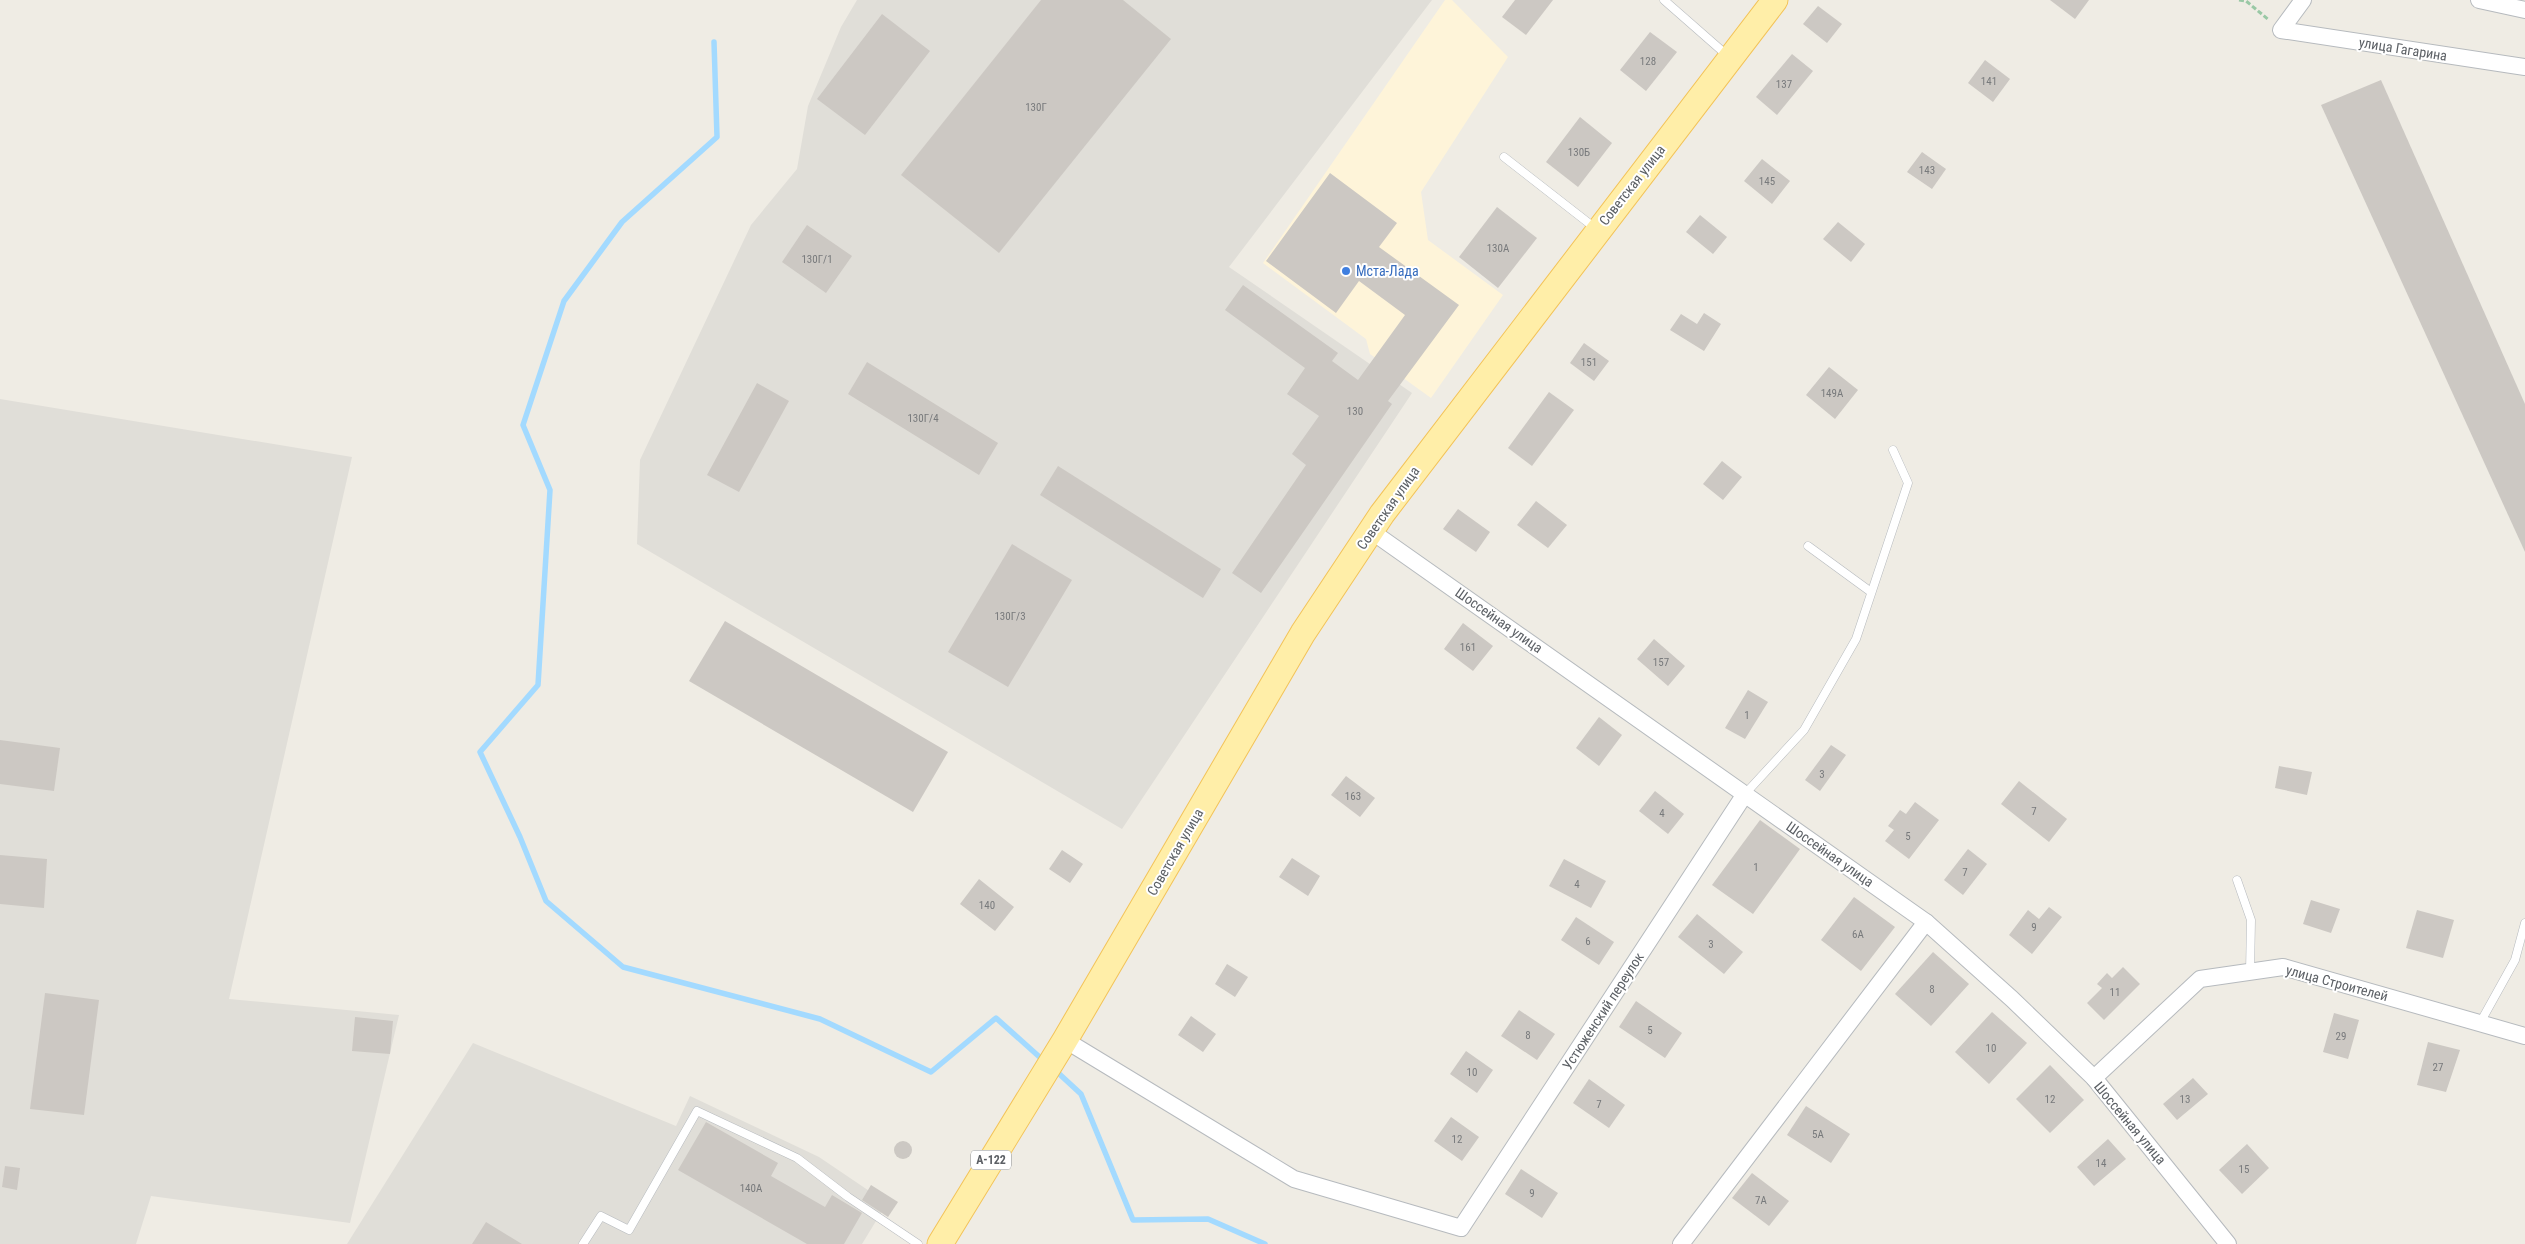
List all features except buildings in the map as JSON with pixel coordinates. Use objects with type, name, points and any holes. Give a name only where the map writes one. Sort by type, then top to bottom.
[{"type":"main road","name":"Советская улица","points":[[940,1244],[1060,1047],[1304,633],[1371,531],[1598,229],[1775,0]]},
{"type":"street","points":[[2281,30],[2303,0]]},
{"type":"street","points":[[2479,0],[2525,10]]},
{"type":"street","name":"улица Гагарина","points":[[2281,30],[2525,67]]},
{"type":"street","name":"Шоссейная улица","points":[[1371,531],[1926,922],[2012,999],[2094,1078],[2228,1244]]},
{"type":"street","name":"Устюженский переулок","points":[[1060,1047],[1294,1179],[1461,1228],[1745,794]]},
{"type":"street","points":[[1682,1244],[1926,922]]},
{"type":"street","name":"улица Строителей","points":[[2094,1078],[2200,979],[2283,968],[2525,1036]]},
{"type":"lane","points":[[1664,0],[1730,58]]},
{"type":"lane","points":[[1504,157],[1598,229]]},
{"type":"lane","points":[[1745,794],[1804,730],[1856,639],[1908,483],[1893,450]]},
{"type":"lane","points":[[1808,546],[1871,592]]},
{"type":"lane","points":[[2237,880],[2251,920],[2250,972]]},
{"type":"lane","points":[[2480,1023],[2515,960],[2525,923]]},
{"type":"lane","points":[[583,1244],[601,1216],[629,1230],[697,1111],[797,1158],[848,1197],[918,1244]]},
{"type":"path","points":[[2239,0],[2246,1],[2281,30]]},
{"type":"shaded area","points":[[857,0],[1432,0],[1229,267],[1412,393],[1122,829],[637,544],[640,460],[751,225],[797,169],[808,106],[841,27]]},
{"type":"shaded area","points":[[1445,0],[1452,0],[1508,57],[1421,192],[1428,240],[1503,295],[1431,398],[1370,354],[1366,339],[1263,263]]},
{"type":"shaded area","points":[[0,399],[352,457],[229,999],[399,1015],[350,1223],[151,1196],[136,1244],[0,1244]]},
{"type":"shaded area","points":[[473,1043],[676,1126],[690,1096],[819,1157],[887,1203],[862,1244],[347,1244]]},
{"type":"waterway","points":[[714,42],[717,137],[622,222],[564,301],[523,425],[550,490],[538,685],[480,752],[520,837],[546,901],[623,967],[820,1019],[931,1072],[996,1018],[1044,1061]]},
{"type":"waterway","points":[[1055,1070],[1081,1094],[1133,1220],[1208,1219],[1265,1244]]},
{"type":"place","name":"Мста-Лада","points":[[1346,271]]}]
